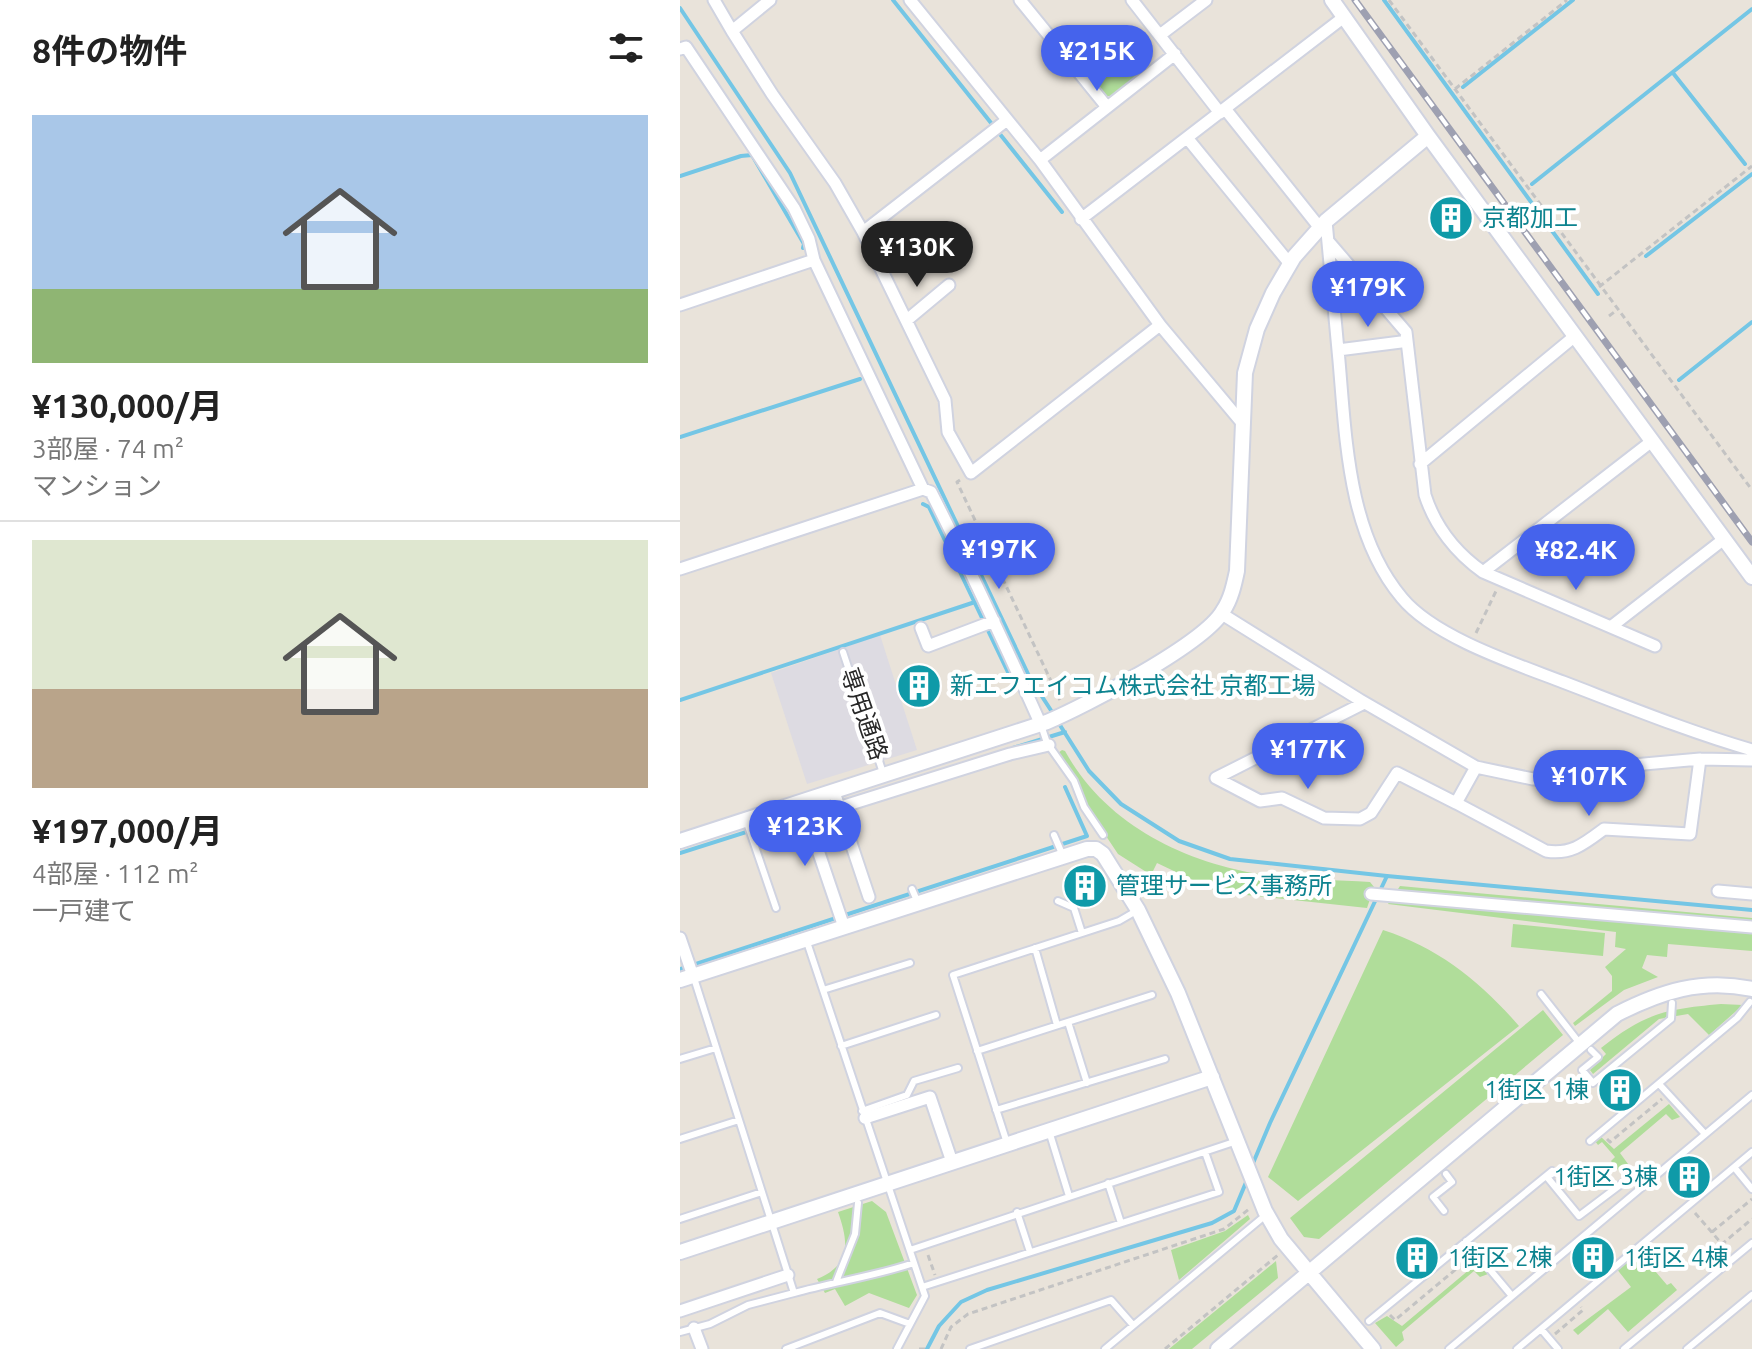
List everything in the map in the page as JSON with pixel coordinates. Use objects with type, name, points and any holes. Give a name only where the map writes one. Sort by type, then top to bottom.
[{"type":"street","points":[[714,0],[772,94],[835,183],[863,232],[945,400],[948,432],[971,473],[1160,325]]},
{"type":"street","points":[[732,31],[770,0]]},
{"type":"street","points":[[910,0],[1006,122],[1040,160],[1160,325],[1243,424]]},
{"type":"street","points":[[1020,0],[1107,107]]},
{"type":"street","points":[[1132,0],[1325,230],[1406,332],[1420,464],[1430,512],[1465,560],[1483,572],[1655,646]]},
{"type":"street","points":[[1160,35],[1206,0]]},
{"type":"street","points":[[1332,0],[1428,136],[1752,577]]},
{"type":"street","points":[[1081,219],[1344,17]]},
{"type":"street","points":[[682,45],[794,208],[809,239],[814,260],[923,489]]},
{"type":"street","points":[[1040,160],[1175,54]]},
{"type":"street","points":[[863,232],[1006,122]]},
{"type":"street","points":[[837,802],[884,776],[1044,727],[1195,639],[1222,614],[1233,591],[1237,571],[1245,373],[1249,353],[1273,293],[1290,264],[1428,136]]},
{"type":"street","points":[[1188,139],[1290,264]]},
{"type":"street","points":[[1325,230],[1345,429],[1361,518],[1377,559],[1401,598],[1417,614],[1498,656],[1694,733],[1752,750]]},
{"type":"street","points":[[680,305],[814,260]]},
{"type":"street","points":[[907,320],[949,285]]},
{"type":"street","points":[[1420,464],[1575,336]]},
{"type":"street","points":[[1338,350],[1401,342]]},
{"type":"street","points":[[1483,572],[1652,441]]},
{"type":"street","points":[[680,569],[923,489],[931,492],[985,619],[1044,727]]},
{"type":"street","points":[[1612,626],[1724,539]]},
{"type":"street","points":[[1222,614],[1364,703],[1476,767],[1533,779],[1558,780],[1633,765],[1700,759],[1752,760]]},
{"type":"street","points":[[921,628],[928,646],[985,619]]},
{"type":"street","points":[[1364,703],[1216,778],[1260,801],[1282,798],[1324,818],[1360,819],[1371,813],[1397,773],[1546,851],[1556,852],[1578,850],[1604,829],[1690,834],[1700,759]]},
{"type":"street","points":[[687,842],[748,828],[1048,744]]},
{"type":"street","points":[[1456,803],[1476,767]]},
{"type":"street","points":[[837,802],[869,897]]},
{"type":"street","points":[[804,810],[844,926]]},
{"type":"street","points":[[680,938],[689,977],[844,926],[916,897],[1062,854],[1096,849],[1103,854],[1138,910],[1178,993],[1267,1214],[1281,1239],[1373,1349]]},
{"type":"street","points":[[1718,891],[1752,894]]},
{"type":"street","points":[[1371,894],[1752,927]]},
{"type":"street","points":[[1218,1349],[1310,1273],[1444,1171],[1586,1048],[1617,1014],[1651,996],[1698,985],[1719,984],[1751,996]]},
{"type":"street","points":[[680,1252],[1212,1077]]},
{"type":"street","points":[[864,1114],[930,1097],[952,1162]]},
{"type":"street","points":[[680,1311],[788,1275]]},
{"type":"street","points":[[694,1328],[702,1349]]},
{"type":"lane","name":"専用通路","points":[[843,652],[884,776]]},
{"type":"lane","points":[[1044,727],[1048,744],[1074,781],[1084,807],[1103,835]]},
{"type":"lane","points":[[748,828],[776,908]]},
{"type":"lane","points":[[1054,835],[1062,854]]},
{"type":"lane","points":[[1058,901],[1074,908],[1082,933]]},
{"type":"lane","points":[[1007,1144],[953,975],[1119,921],[1138,910]]},
{"type":"lane","points":[[806,939],[925,1296],[897,1349]]},
{"type":"lane","points":[[1035,948],[1057,1025]]},
{"type":"lane","points":[[823,990],[910,963]]},
{"type":"lane","points":[[689,977],[716,1048],[794,1293]]},
{"type":"lane","points":[[1541,994],[1586,1048],[1598,1057],[1582,1070],[1593,1083],[1671,1019],[1672,1003]]},
{"type":"lane","points":[[977,1051],[1152,995]]},
{"type":"lane","points":[[1590,1141],[1737,1018],[1751,996]]},
{"type":"lane","points":[[841,1046],[936,1015]]},
{"type":"lane","points":[[1068,1022],[1087,1083]]},
{"type":"lane","points":[[680,1059],[716,1048]]},
{"type":"lane","points":[[996,1110],[1165,1059]]},
{"type":"lane","points":[[864,1114],[907,1095],[914,1081],[958,1068]]},
{"type":"lane","points":[[1659,1084],[1705,1134]]},
{"type":"lane","points":[[1449,1349],[1752,1095]]},
{"type":"lane","points":[[680,1139],[739,1120]]},
{"type":"lane","points":[[1049,1131],[1069,1196]]},
{"type":"lane","points":[[910,1250],[1237,1141]]},
{"type":"lane","points":[[922,1287],[1219,1192],[1205,1152]]},
{"type":"lane","points":[[1517,1349],[1752,1152]]},
{"type":"lane","points":[[1734,1167],[1752,1189]]},
{"type":"lane","points":[[1444,1171],[1452,1182],[1433,1197],[1444,1211]]},
{"type":"lane","points":[[1369,1321],[1552,1172],[1547,1177],[1579,1216],[1624,1182]]},
{"type":"lane","points":[[1108,1183],[1121,1223]]},
{"type":"lane","points":[[680,1219],[762,1192]]},
{"type":"lane","points":[[836,1282],[855,1234],[858,1203]]},
{"type":"lane","points":[[1017,1212],[1030,1252]]},
{"type":"lane","points":[[1105,1349],[1267,1214]]},
{"type":"lane","points":[[1466,1241],[1512,1296]]},
{"type":"lane","points":[[1624,1349],[1752,1243]]},
{"type":"lane","points":[[680,1332],[710,1324],[748,1305],[914,1263]]},
{"type":"lane","points":[[1687,1349],[1752,1295]]},
{"type":"lane","points":[[970,1349],[1111,1300],[1133,1325]]},
{"type":"lane","points":[[786,1349],[880,1313],[910,1324]]},
{"type":"lane","points":[[1541,1329],[1558,1349]]},
{"type":"path","points":[[1389,0],[1752,490]]},
{"type":"path","points":[[1455,89],[1567,0]]},
{"type":"path","points":[[1599,287],[1752,166]]},
{"type":"path","points":[[1609,316],[1617,310]]},
{"type":"path","points":[[971,473],[957,482],[1065,715]]},
{"type":"path","points":[[1746,483],[1752,478]]},
{"type":"path","points":[[1482,623],[1502,580]]},
{"type":"path","points":[[1601,1132],[1610,1142],[1668,1094]]},
{"type":"path","points":[[1712,1232],[1752,1199]]},
{"type":"path","points":[[1689,1205],[1722,1244],[1752,1219]]},
{"type":"path","points":[[941,1349],[951,1327],[968,1314],[1224,1229],[1249,1209]]},
{"type":"path","points":[[925,1245],[937,1282]]},
{"type":"path","points":[[1384,1308],[1395,1320],[1476,1252]]},
{"type":"path","points":[[1165,1349],[1278,1255]]},
{"type":"shaded area","points":[[880,635],[917,750],[807,784],[771,673]]},
{"type":"green space","points":[[1113,32],[1144,70],[1111,96],[1103,96],[1076,60]]},
{"type":"green space","points":[[1062,750],[1103,801],[1153,838],[1181,852],[1241,871],[1370,882],[1374,887],[1367,908],[1218,892],[1157,863],[1151,875],[1118,854],[1086,806],[1073,774],[1058,753]]},
{"type":"green space","points":[[1400,886],[1752,918],[1752,951],[1668,944],[1667,957],[1647,955],[1642,968],[1658,977],[1624,990],[1575,1026],[1573,1023],[1612,991],[1612,976],[1605,967],[1626,949],[1615,947],[1616,932],[1388,904]]},
{"type":"green space","points":[[1513,924],[1605,933],[1603,956],[1511,947]]},
{"type":"green space","points":[[1383,930],[1423,946],[1458,968],[1490,995],[1519,1026],[1298,1201],[1268,1177]]},
{"type":"green space","points":[[1721,1004],[1743,1005],[1709,1035],[1688,1014],[1659,1019],[1593,1074],[1590,1070],[1606,1054],[1601,1048],[1644,1020],[1670,1011]]},
{"type":"green space","points":[[1543,1010],[1563,1035],[1319,1239],[1304,1237],[1290,1218]]},
{"type":"green space","points":[[1669,1104],[1680,1117],[1672,1120],[1666,1114],[1620,1153],[1639,1179],[1631,1186],[1611,1161],[1615,1157],[1602,1142],[1598,1145],[1595,1141],[1600,1136],[1614,1149]]},
{"type":"green space","points":[[872,1201],[886,1212],[917,1295],[909,1308],[869,1293],[845,1306],[835,1289],[825,1293],[817,1279],[836,1267],[844,1252],[844,1234],[838,1212]]},
{"type":"green space","points":[[1248,1215],[1250,1219],[1179,1280],[1171,1250],[1225,1231]]},
{"type":"green space","points":[[1638,1251],[1667,1285],[1671,1283],[1677,1290],[1628,1332],[1608,1309],[1578,1335],[1573,1330],[1631,1287],[1616,1268]]},
{"type":"green space","points":[[1474,1258],[1488,1274],[1480,1277],[1474,1271],[1402,1332],[1404,1340],[1396,1347],[1375,1323],[1387,1316],[1402,1326],[1476,1264]]},
{"type":"green space","points":[[1276,1261],[1278,1278],[1192,1349],[1169,1349]]},
{"type":"waterway","points":[[893,0],[1062,212]]},
{"type":"waterway","points":[[1384,0],[1598,294]]},
{"type":"waterway","points":[[1463,87],[1573,0]]},
{"type":"waterway","points":[[680,8],[790,173],[1030,678],[1054,715]]},
{"type":"waterway","points":[[1532,184],[1752,9]]},
{"type":"waterway","points":[[1673,73],[1745,164]]},
{"type":"waterway","points":[[680,176],[752,155],[804,244],[803,248]]},
{"type":"waterway","points":[[1646,256],[1752,174]]},
{"type":"waterway","points":[[1679,380],[1752,322]]},
{"type":"waterway","points":[[680,437],[860,379]]},
{"type":"waterway","points":[[923,504],[929,507],[1016,689]]},
{"type":"waterway","points":[[680,700],[975,602]]},
{"type":"waterway","points":[[1058,722],[1089,771],[1121,804],[1179,841],[1230,859],[1752,910]]},
{"type":"waterway","points":[[1013,748],[1065,732]]},
{"type":"waterway","points":[[680,969],[1087,836],[1065,787]]},
{"type":"waterway","points":[[680,853],[803,814]]},
{"type":"waterway","points":[[1251,1168],[1387,876]]},
{"type":"waterway","points":[[927,1349],[939,1326],[961,1302],[987,1290],[1212,1223],[1234,1211],[1247,1180]]},
{"type":"railway","points":[[1355,0],[1752,542]]},
{"type":"place","name":"京都加工","points":[[1451,218]]},
{"type":"place","name":"新エフエイコム株式会社 京都工場","points":[[919,686]]},
{"type":"place","name":"管理サービス事務所","points":[[1085,886]]},
{"type":"place","name":"1街区 1棟","points":[[1620,1090]]},
{"type":"place","name":"1街区 3棟","points":[[1689,1177]]},
{"type":"place","name":"1街区 2棟","points":[[1417,1258]]},
{"type":"place","name":"1街区 4棟","points":[[1593,1258]]}]
